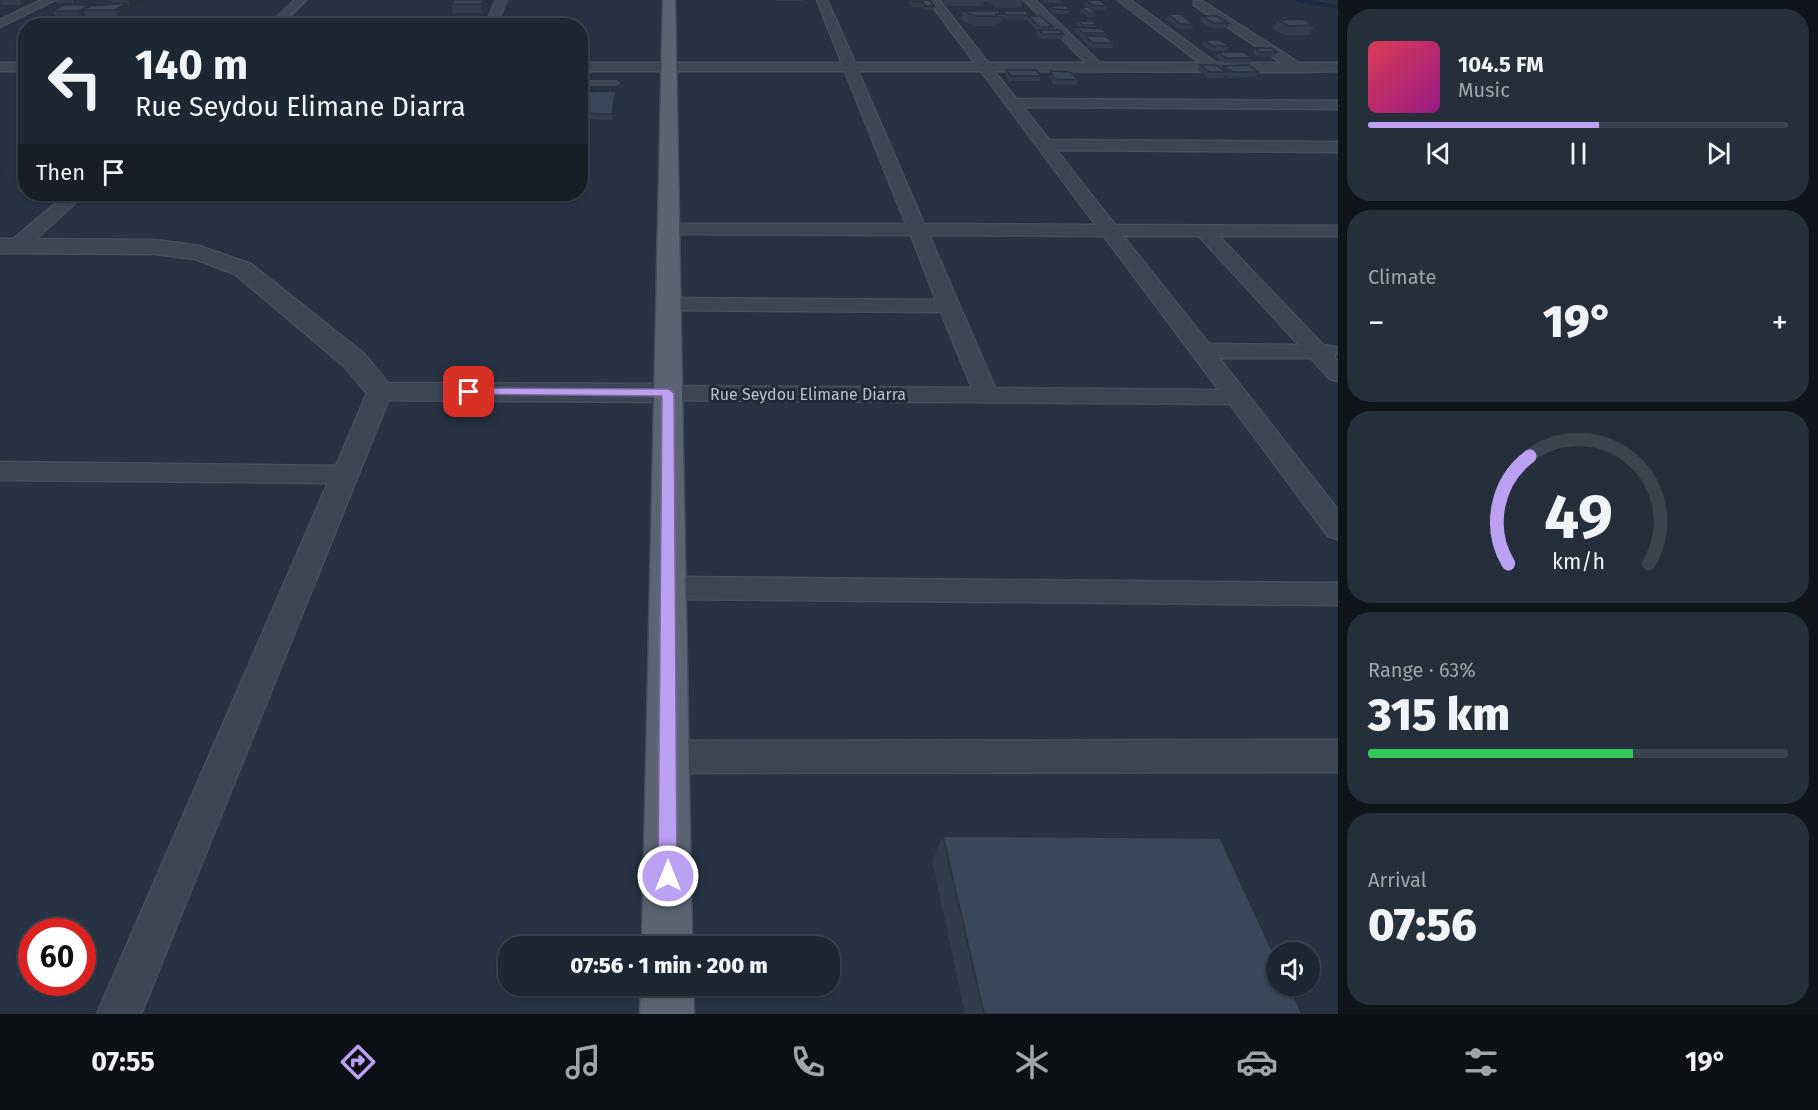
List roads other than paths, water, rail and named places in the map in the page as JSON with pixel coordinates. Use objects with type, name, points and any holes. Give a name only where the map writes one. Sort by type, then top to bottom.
[{"type":"main road","points":[[667,936],[669,0]]},
{"type":"main road","points":[[667,996],[667,1014]]},
{"type":"street","points":[[0,24],[50,0]]},
{"type":"street","points":[[282,18],[302,0]]},
{"type":"street","points":[[494,18],[501,0]]},
{"type":"street","points":[[822,0],[986,395]]},
{"type":"street","points":[[933,0],[1338,529]]},
{"type":"street","points":[[1029,0],[1097,67]]},
{"type":"street","points":[[1123,0],[1213,67]]},
{"type":"street","points":[[1198,3],[1322,83]]},
{"type":"street","points":[[588,66],[1338,67]]},
{"type":"street","points":[[0,67],[18,67]]},
{"type":"street","points":[[1012,103],[1338,105]]},
{"type":"street","points":[[1044,145],[1338,147]]},
{"type":"street","points":[[6,251],[68,201]]},
{"type":"street","points":[[669,229],[1338,231]]},
{"type":"street","points":[[1204,231],[1328,352],[1338,374]]},
{"type":"street","points":[[6,251],[155,247],[199,253],[243,269],[354,360],[380,391],[119,1014]]},
{"type":"street","points":[[668,304],[950,306]]},
{"type":"street","points":[[1201,351],[1328,352]]},
{"type":"street","name":"Rue Seydou Elimane Diarra","points":[[380,391],[1236,397]]},
{"type":"street","points":[[0,471],[345,475]]},
{"type":"street","points":[[668,588],[1338,594]]},
{"type":"street","points":[[668,757],[1338,756]]},
{"type":"lane","points":[[588,84],[616,83]]},
{"type":"waterway","points":[[1298,0],[1338,7]]}]
